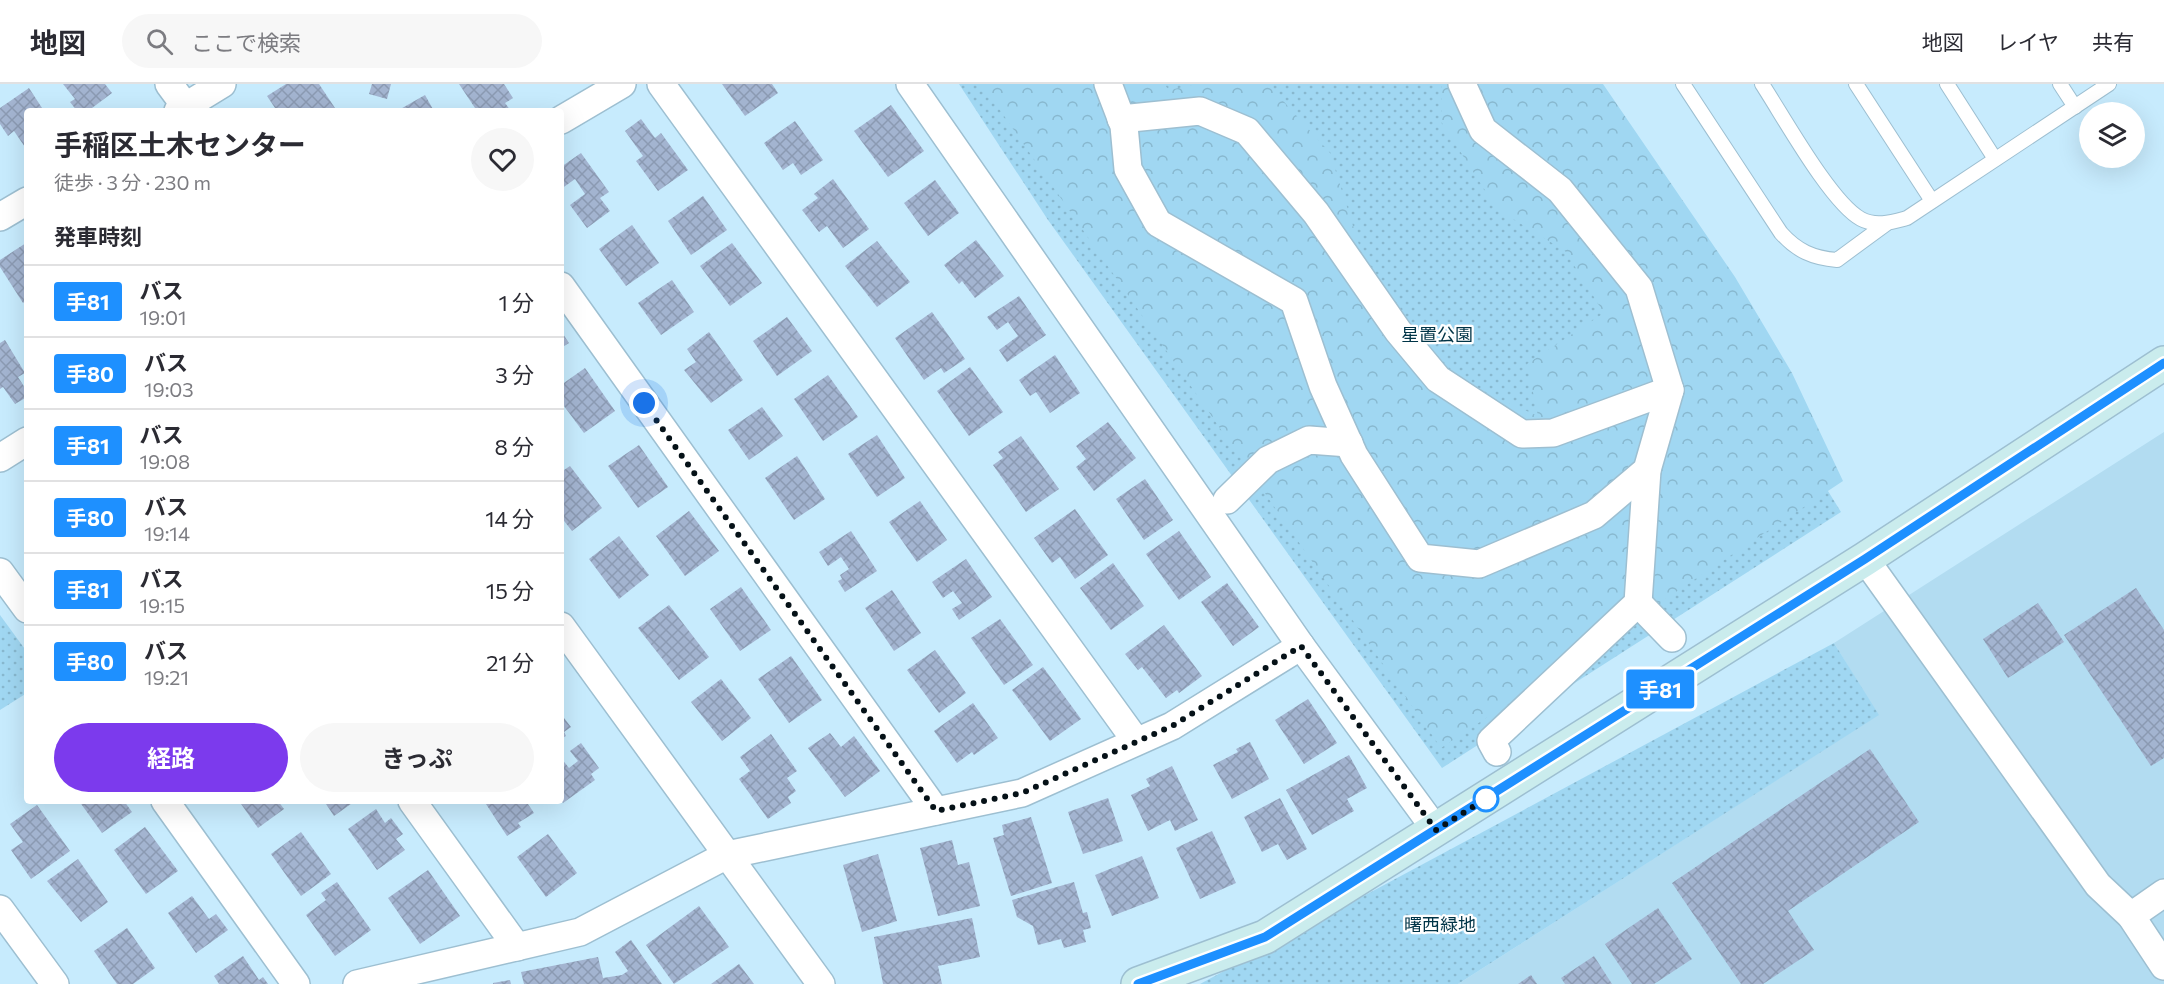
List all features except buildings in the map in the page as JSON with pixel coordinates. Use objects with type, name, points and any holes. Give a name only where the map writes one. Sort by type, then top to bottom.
[{"type":"street","points":[[169,84],[183,108]]},
{"type":"street","points":[[187,108],[222,84]]},
{"type":"street","points":[[564,118],[622,84]]},
{"type":"street","points":[[661,84],[1136,741]]},
{"type":"street","points":[[910,84],[1301,646],[1436,830]]},
{"type":"street","points":[[1108,84],[1121,119],[1128,170],[1158,223],[1294,302],[1323,386],[1349,443],[1420,558],[1479,564],[1593,515],[1647,470]]},
{"type":"street","points":[[1462,84],[1484,130],[1560,190],[1639,288],[1670,390],[1647,470],[1638,603],[1491,741],[1497,752]]},
{"type":"street","points":[[1121,119],[1200,111],[1247,131],[1316,213],[1398,331],[1438,379],[1522,434],[1553,433],[1670,390]]},
{"type":"street","points":[[564,290],[936,811]]},
{"type":"street","points":[[1138,984],[1265,937],[1865,559],[2164,363]]},
{"type":"street","points":[[1227,500],[1268,460],[1309,440],[1349,443]]},
{"type":"street","points":[[0,458],[24,443]]},
{"type":"street","points":[[1865,559],[2098,885],[2131,916],[2164,966]]},
{"type":"street","points":[[0,572],[24,605]]},
{"type":"street","points":[[1638,603],[1672,638]]},
{"type":"street","points":[[564,630],[821,984]]},
{"type":"street","points":[[357,984],[580,932],[727,855],[1022,793],[1172,726],[1301,646]]},
{"type":"street","points":[[167,804],[296,984]]},
{"type":"street","points":[[414,804],[517,947]]},
{"type":"street","points":[[2131,916],[2164,894]]},
{"type":"street","points":[[5,925],[55,984]]},
{"type":"lane","points":[[1683,84],[1781,233],[1796,249],[1821,259],[1837,260],[1886,224],[1907,218],[2109,84]]},
{"type":"lane","points":[[1762,84],[1840,204],[1863,220],[1886,224]]},
{"type":"lane","points":[[1856,84],[1932,201]]},
{"type":"lane","points":[[1947,84],[1995,159]]},
{"type":"lane","points":[[2060,84],[2075,106]]},
{"type":"shaded area","points":[[2164,432],[2164,984],[1458,984],[1878,715],[1834,643]]},
{"type":"green space","name":"星置公園","points":[[959,84],[1576,84],[1841,512],[1442,768],[1048,220]]},
{"type":"green space","name":"星置公園","points":[[982,84],[1164,84],[1169,90],[1198,84],[1268,84],[1330,153],[1366,267],[1377,325],[1456,380],[1538,416],[1527,364],[1604,313],[1565,251],[1497,209],[1442,123],[1442,84],[1603,84],[1735,277],[1792,373],[1843,481],[1441,748]]},
{"type":"green space","points":[[0,615],[24,648],[24,695],[0,710]]},
{"type":"green space","name":"曙西緑地","points":[[1834,643],[1879,715],[1458,984],[1200,984]]},
{"type":"bus line","name":"手81","points":[[1138,984],[1265,937],[1865,559],[2164,363]]},
{"type":"route","points":[[644,403],[936,811],[1022,793],[1172,726],[1301,646],[1436,830],[1495,793],[1486,799]]}]
